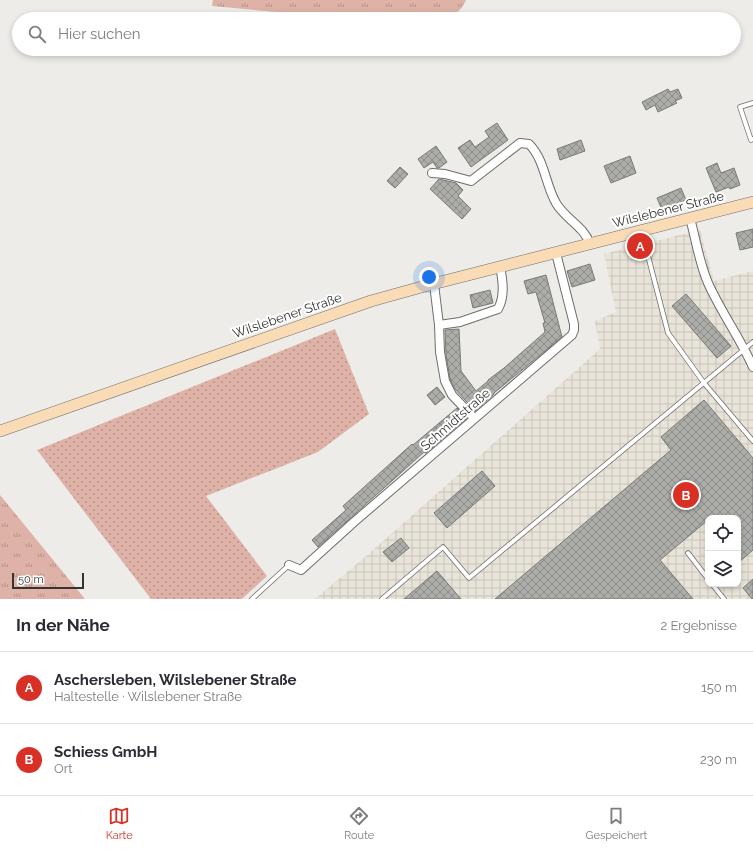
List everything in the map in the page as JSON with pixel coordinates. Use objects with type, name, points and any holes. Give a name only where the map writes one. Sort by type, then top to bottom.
[{"type":"street","points":[[432,173],[445,174],[471,182],[520,143],[529,144],[536,150],[540,158],[557,204],[588,237],[590,244]]},
{"type":"street","name":"Wilslebener Straße","points":[[0,431],[371,301],[753,202]]},
{"type":"street","points":[[690,218],[706,278],[716,300],[745,348],[753,367]]},
{"type":"street","name":"Schmidtstraße","points":[[289,565],[301,570],[354,522],[572,335],[574,330],[556,253]]},
{"type":"street","points":[[439,325],[460,322],[498,309],[503,301],[500,267]]},
{"type":"street","points":[[429,285],[439,325],[440,352],[445,381],[452,395],[474,418]]},
{"type":"lane","points":[[753,103],[740,107],[751,140],[753,140]]},
{"type":"lane","points":[[647,252],[668,333],[704,383],[753,441]]},
{"type":"lane","points":[[382,599],[443,547],[469,578],[753,342]]},
{"type":"lane","points":[[688,553],[705,575]]},
{"type":"lane","points":[[252,599],[289,565]]},
{"type":"lane","points":[[714,587],[724,599]]},
{"type":"shaded area","points":[[700,230],[714,281],[753,271],[753,599],[315,599],[365,557],[600,349],[595,321],[616,312],[604,254]]},
{"type":"green space","points":[[213,0],[466,0],[457,12],[276,12],[212,6]]},
{"type":"green space","points":[[335,329],[369,414],[318,452],[206,496],[267,576],[242,599],[151,599],[37,450]]},
{"type":"green space","points":[[0,495],[85,599],[0,599]]},
{"type":"building","points":[[668,89],[670,92],[678,89],[682,98],[675,101],[677,103],[658,112],[655,105],[646,110],[642,102]]},
{"type":"building","points":[[497,123],[508,140],[471,167],[458,148],[470,140],[475,147],[489,137],[485,131]]},
{"type":"building","points":[[581,140],[585,151],[560,160],[557,149]]},
{"type":"building","points":[[436,146],[447,162],[439,168],[437,168],[433,162],[424,168],[418,159]]},
{"type":"building","points":[[630,156],[636,173],[611,183],[604,166]]},
{"type":"building","points":[[717,163],[721,173],[734,168],[740,185],[716,192],[706,168]]},
{"type":"building","points":[[400,167],[408,174],[395,188],[387,181]]},
{"type":"building","points":[[439,179],[456,183],[463,190],[458,196],[471,209],[462,219],[430,189]]},
{"type":"building","points":[[681,188],[686,200],[662,210],[657,198]]},
{"type":"building","points":[[753,229],[753,247],[740,250],[736,233]]},
{"type":"building","points":[[590,264],[595,280],[572,287],[567,271]]},
{"type":"building","points":[[546,275],[562,337],[494,393],[475,411],[455,389],[450,379],[446,355],[445,330],[459,329],[461,371],[476,391],[545,332],[543,323],[545,323],[536,292],[528,294],[524,281]]},
{"type":"building","points":[[490,290],[493,303],[473,308],[470,295]]},
{"type":"building","points":[[686,294],[731,346],[717,358],[672,306]]},
{"type":"building","points":[[437,387],[445,397],[435,405],[427,395]]},
{"type":"building","points":[[704,400],[753,458],[753,550],[741,560],[741,515],[705,515],[705,522],[660,560],[693,599],[495,599],[671,450],[661,437]]},
{"type":"building","points":[[457,408],[467,418],[426,453],[424,452],[318,547],[312,540],[346,510],[343,506],[412,444],[413,445]]},
{"type":"building","points":[[482,471],[495,486],[447,528],[434,513]]},
{"type":"building","points":[[401,538],[409,548],[392,562],[383,552]]},
{"type":"building","points":[[437,571],[461,599],[404,599]]},
{"type":"building","points":[[753,579],[753,599],[752,599],[743,588]]},
{"type":"place","name":"Aschersleben, Wilslebener Straße","points":[[640,246]]},
{"type":"place","name":"Schiess GmbH","points":[[686,495]]}]
